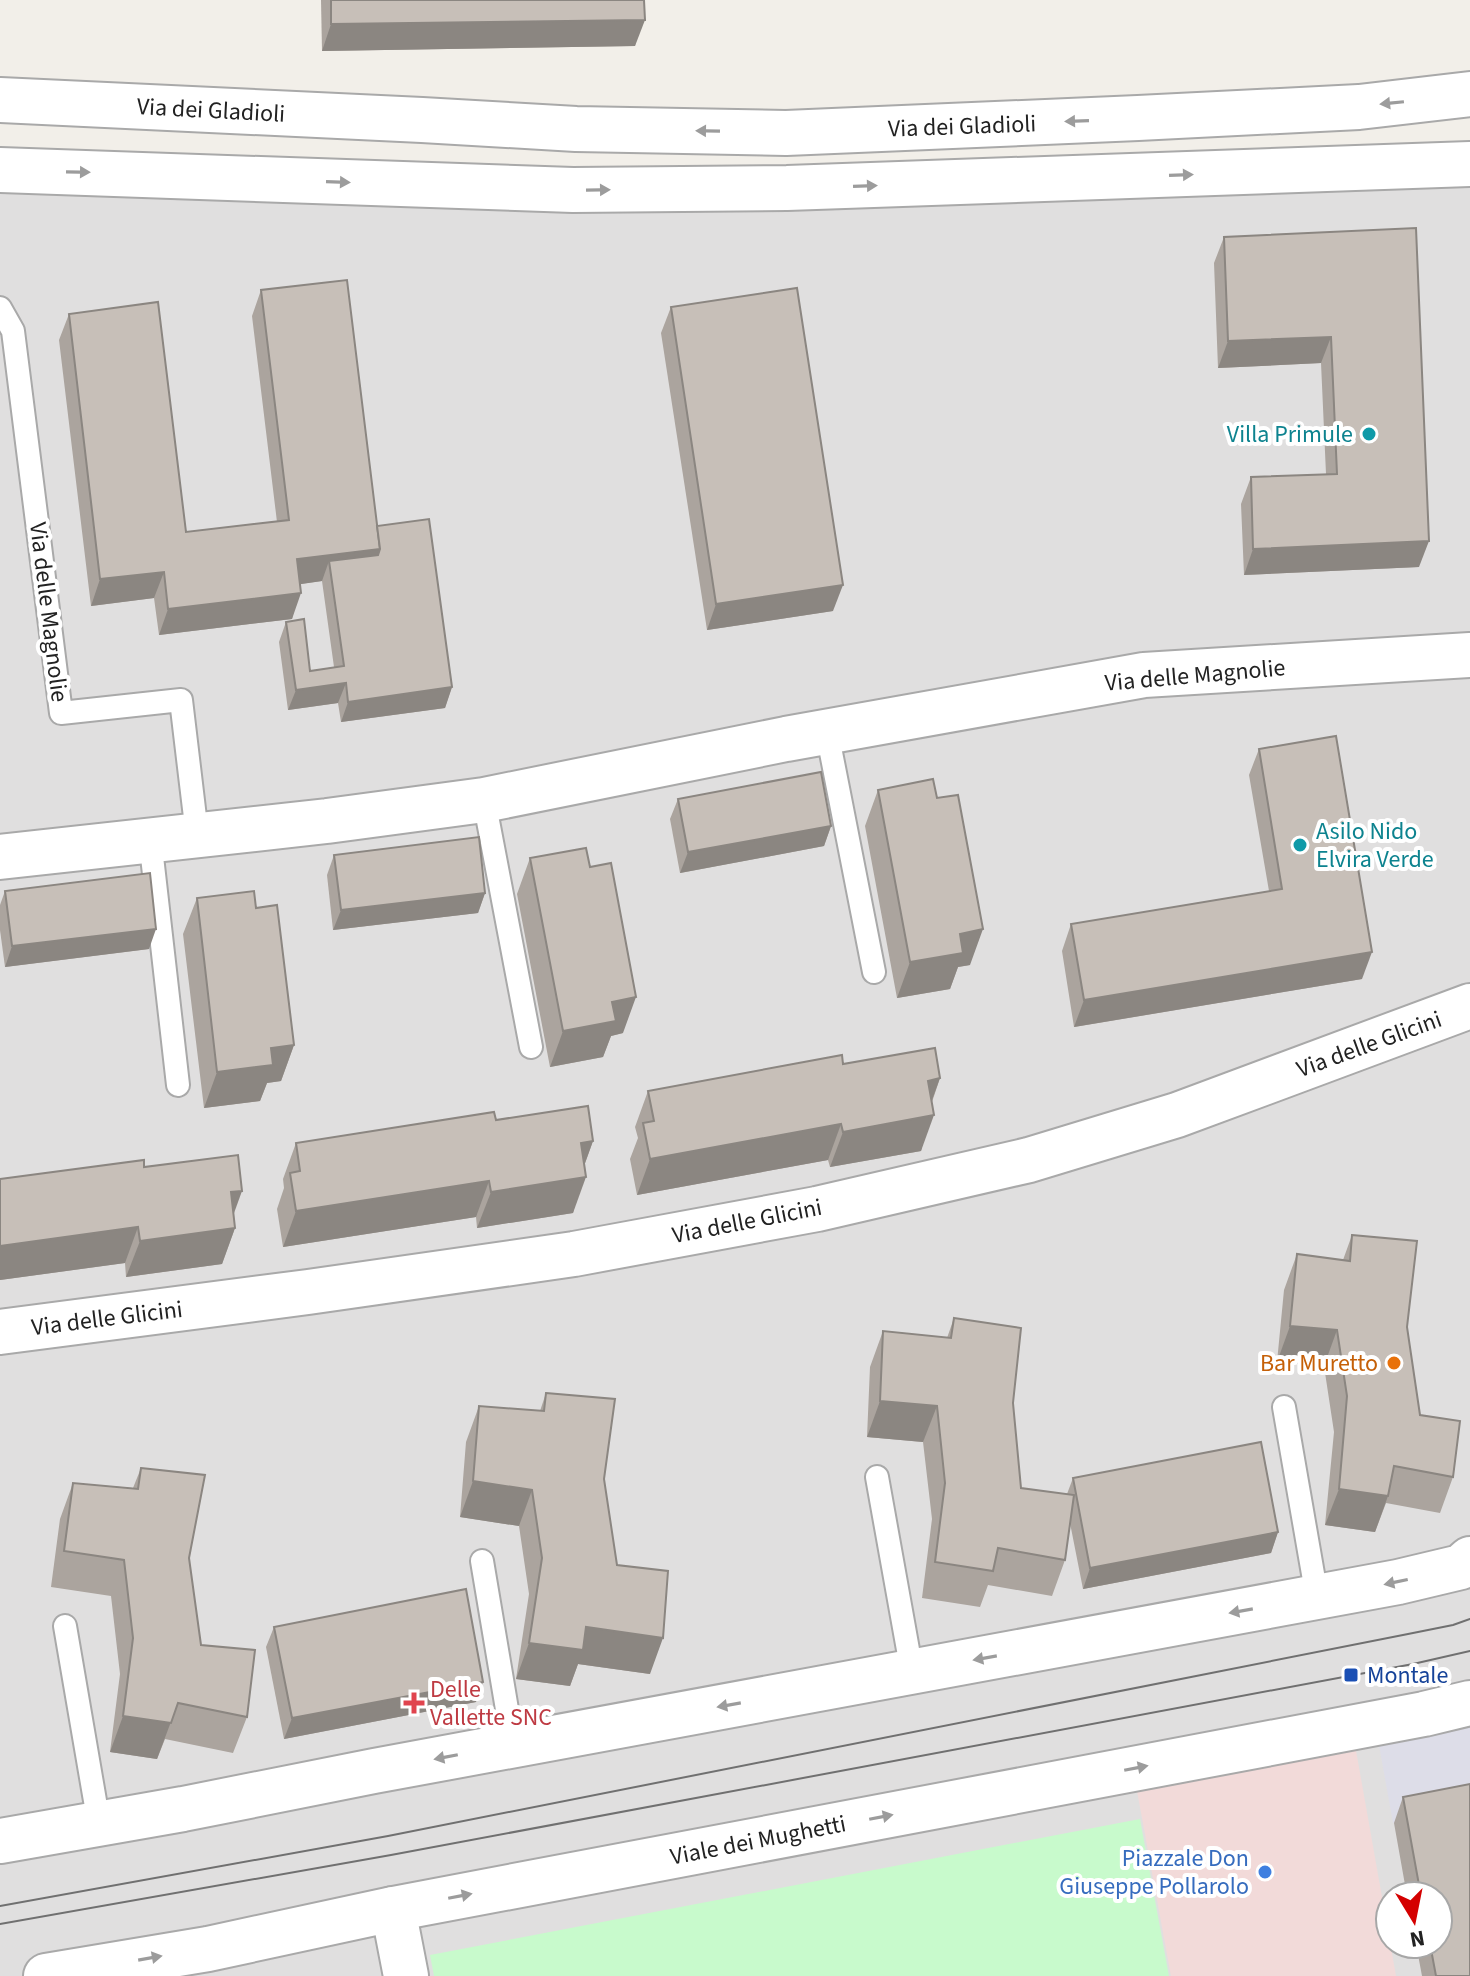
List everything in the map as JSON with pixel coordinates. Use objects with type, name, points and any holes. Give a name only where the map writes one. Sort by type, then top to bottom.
[{"type":"street","name":"Via dei Gladioli","points":[[0,100],[576,129],[786,133],[1359,107],[1470,94]]},
{"type":"street","points":[[1138,118],[1138,177]]},
{"type":"street","points":[[418,185],[422,120]]},
{"type":"street","points":[[786,133],[787,188]]},
{"type":"street","points":[[0,170],[573,190],[787,188],[1470,164]]},
{"type":"street","name":"Via delle Magnolie","points":[[0,857],[327,821],[484,800],[662,763],[1144,675],[1470,655]]},
{"type":"street","name":"Via delle Glicini","points":[[0,1332],[559,1256],[817,1209],[1029,1160],[1163,1119],[1470,1006]]},
{"type":"street","points":[[0,1841],[1398,1582],[1461,1567],[1470,1559]]},
{"type":"street","name":"Viale dei Mughetti","points":[[46,1976],[211,1962],[393,1909],[1470,1703]]},
{"type":"street","points":[[393,1909],[406,1976]]},
{"type":"lane","name":"Via delle Magnolie","points":[[0,308],[13,331],[61,713],[181,700],[197,834]]},
{"type":"lane","points":[[827,732],[874,972]]},
{"type":"lane","points":[[484,800],[531,1047]]},
{"type":"lane","points":[[150,839],[178,1085]]},
{"type":"lane","points":[[1284,1407],[1317,1597]]},
{"type":"lane","points":[[877,1477],[912,1672]]},
{"type":"lane","points":[[482,1561],[513,1745]]},
{"type":"lane","points":[[65,1626],[99,1824]]},
{"type":"shaded area","points":[[1470,170],[1470,1976],[0,1976],[0,193],[692,200]]},
{"type":"shaded area","points":[[1470,1703],[1470,1809],[1393,1823],[1375,1723]]},
{"type":"shaded area","name":"Piazzale Don Giuseppe Pollarolo","points":[[1352,1728],[1379,1880],[1374,1880],[1374,1960],[1393,1960],[1396,1976],[1171,1976],[1133,1769]]},
{"type":"green space","points":[[1140,1819],[1169,1976],[434,1976],[430,1955]]},
{"type":"building","points":[[331,0],[644,0],[645,20],[331,24]]},
{"type":"building","name":"Villa Primule","points":[[1416,228],[1429,541],[1253,549],[1251,477],[1337,474],[1331,337],[1228,341],[1224,237]]},
{"type":"building","points":[[347,280],[380,549],[297,559],[301,593],[168,609],[164,572],[100,579],[69,314],[158,302],[186,532],[289,520],[261,290]]},
{"type":"building","points":[[797,288],[843,585],[716,604],[671,307]]},
{"type":"building","points":[[429,519],[452,687],[348,702],[346,683],[296,690],[286,622],[304,619],[310,671],[344,666],[329,561],[378,555],[377,526]]},
{"type":"building","name":"Asilo Nido Elvira Verde","points":[[1336,736],[1372,952],[1084,1000],[1071,924],[1282,889],[1259,749]]},
{"type":"building","points":[[821,772],[831,826],[688,852],[678,799]]},
{"type":"building","points":[[933,779],[937,798],[958,795],[983,929],[960,934],[963,953],[910,962],[878,790]]},
{"type":"building","points":[[479,837],[485,893],[341,910],[334,855]]},
{"type":"building","points":[[586,848],[590,867],[611,863],[636,997],[612,1002],[616,1021],[563,1031],[530,858]]},
{"type":"building","points":[[150,873],[156,929],[12,946],[5,891]]},
{"type":"building","points":[[254,891],[256,908],[277,905],[294,1045],[271,1048],[273,1065],[217,1072],[197,898]]},
{"type":"building","points":[[935,1048],[940,1078],[928,1081],[934,1115],[843,1132],[841,1124],[650,1159],[643,1123],[654,1121],[648,1091],[842,1055],[843,1064]]},
{"type":"building","points":[[588,1106],[593,1141],[581,1143],[586,1177],[491,1192],[489,1181],[296,1211],[290,1173],[300,1171],[296,1143],[494,1112],[496,1120]]},
{"type":"building","points":[[238,1155],[242,1191],[231,1192],[235,1228],[140,1241],[138,1227],[0,1246],[0,1179],[144,1160],[144,1167]]},
{"type":"building","points":[[1352,1235],[1417,1241],[1407,1327],[1420,1415],[1460,1421],[1453,1477],[1394,1466],[1388,1496],[1339,1489],[1347,1396],[1337,1330],[1290,1326],[1297,1254],[1350,1261]]},
{"type":"building","points":[[954,1318],[1021,1328],[1013,1403],[1021,1488],[1074,1495],[1065,1560],[998,1548],[993,1571],[935,1562],[945,1483],[937,1406],[880,1401],[883,1331],[951,1338]]},
{"type":"building","points":[[546,1393],[615,1399],[604,1479],[617,1565],[668,1571],[663,1638],[586,1627],[583,1650],[529,1643],[542,1558],[532,1490],[473,1481],[479,1406],[544,1411]]},
{"type":"building","points":[[1261,1442],[1278,1532],[1090,1568],[1073,1478]]},
{"type":"building","points":[[141,1468],[205,1475],[189,1558],[201,1645],[255,1650],[247,1717],[178,1703],[171,1723],[123,1716],[133,1638],[124,1560],[64,1551],[73,1483],[138,1489]]},
{"type":"building","points":[[466,1589],[483,1682],[292,1718],[274,1627]]},
{"type":"building","points":[[1470,1784],[1470,1976],[1436,1976],[1433,1960],[1454,1960],[1454,1880],[1418,1880],[1403,1797]]},
{"type":"tram line","points":[[0,1906],[388,1836],[1453,1625],[1470,1619]]},
{"type":"tram line","points":[[0,1924],[391,1855],[1470,1651]]},
{"type":"place","name":"Villa Primule","points":[[1369,434]]},
{"type":"place","name":"Asilo Nido Elvira Verde","points":[[1300,845]]},
{"type":"place","name":"Bar Muretto","points":[[1394,1363]]},
{"type":"place","name":"Montale","points":[[1351,1675]]},
{"type":"place","name":"Delle Vallette SNC","points":[[414,1703]]},
{"type":"place","name":"Piazzale Don Giuseppe Pollarolo","points":[[1265,1872]]}]
